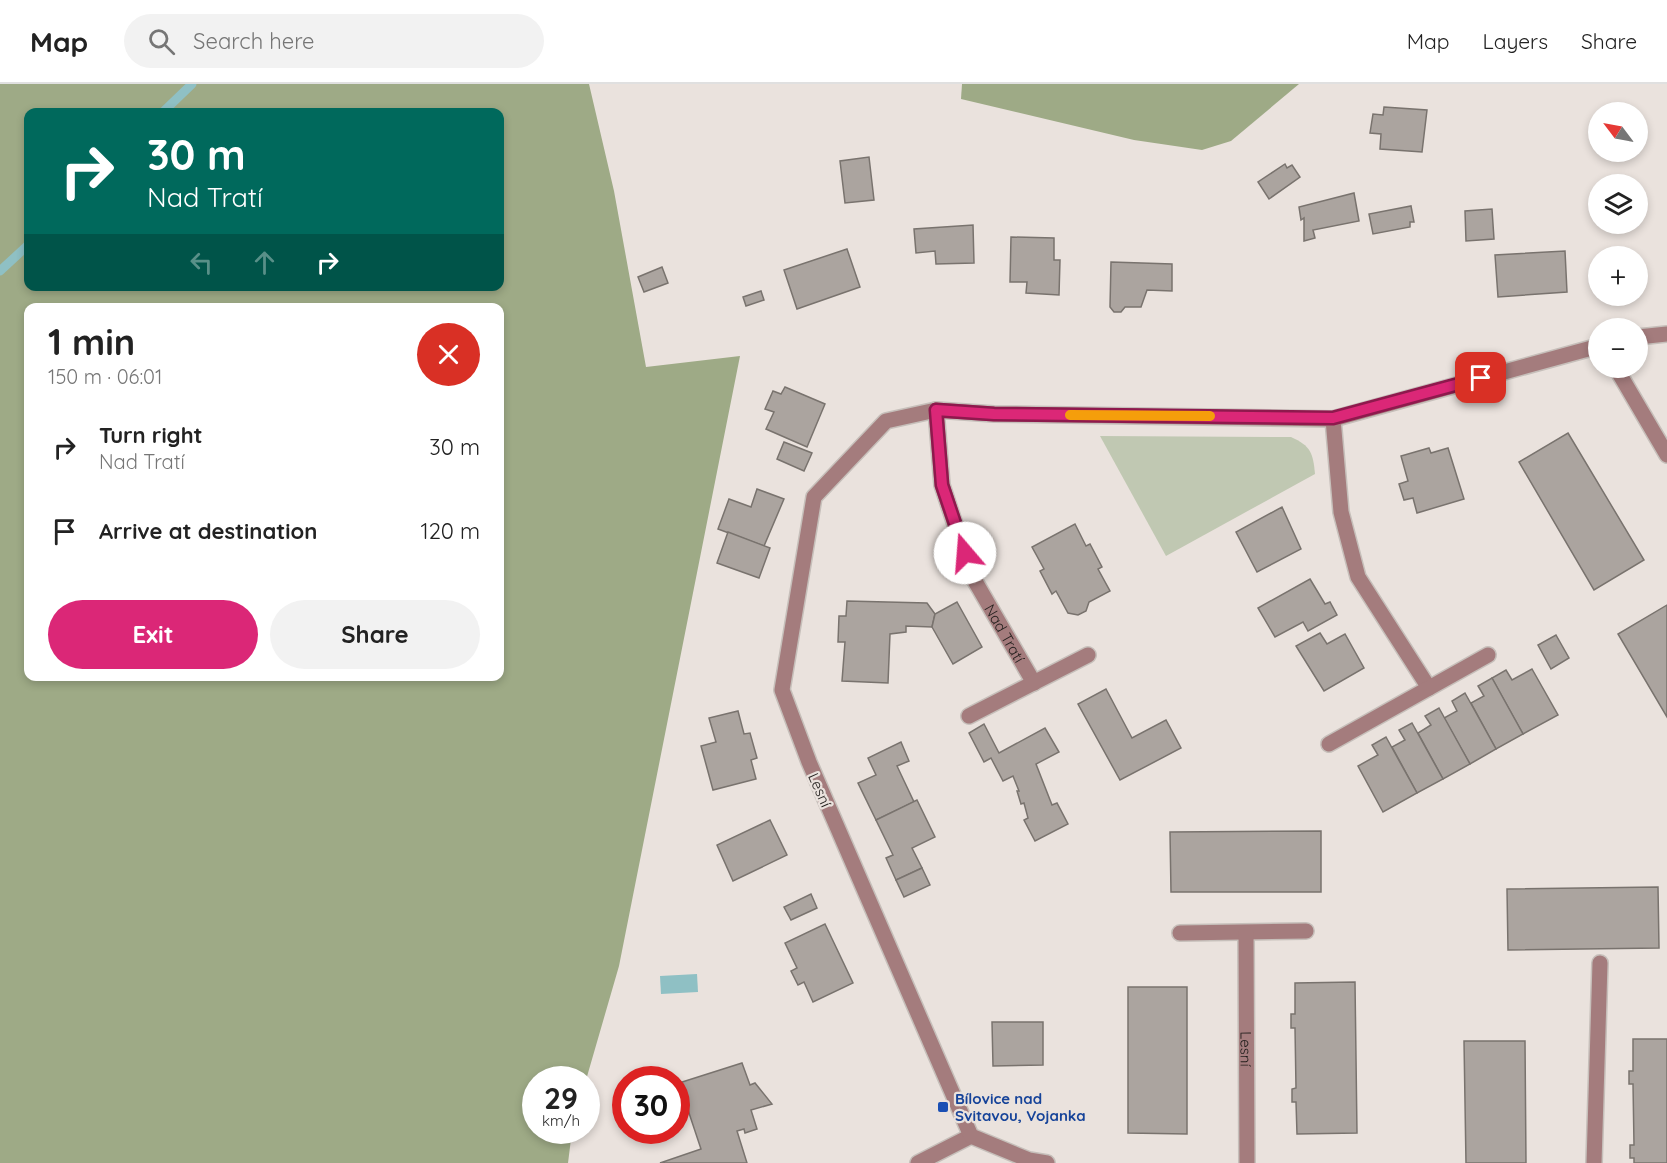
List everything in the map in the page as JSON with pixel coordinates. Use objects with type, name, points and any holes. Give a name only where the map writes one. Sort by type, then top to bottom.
[{"type":"street","points":[[1648,336],[1667,334]]},
{"type":"street","points":[[936,410],[994,414],[1333,418],[1588,349]]},
{"type":"street","points":[[1622,378],[1667,455]]},
{"type":"street","name":"Nad Tratí","points":[[936,410],[942,485],[972,576],[1034,683]]},
{"type":"street","name":"Lesní","points":[[936,410],[886,421],[814,497],[782,690],[808,762],[971,1136]]},
{"type":"street","points":[[1333,418],[1341,512],[1358,577],[1429,688]]},
{"type":"street","points":[[969,716],[1088,655]]},
{"type":"street","points":[[1329,744],[1488,655]]},
{"type":"street","points":[[1180,933],[1306,931]]},
{"type":"street","name":"Lesní","points":[[1246,933],[1247,1163]]},
{"type":"street","points":[[1594,1163],[1600,963]]},
{"type":"street","points":[[918,1163],[971,1136],[1029,1160],[1047,1163]]},
{"type":"green space","points":[[0,84],[589,84],[614,191],[646,367],[740,356],[619,966],[590,1066],[522,1066],[522,1144],[570,1144],[568,1163],[0,1163]]},
{"type":"green space","points":[[962,84],[1299,84],[1231,141],[1202,150],[1134,140],[961,99]]},
{"type":"green space","points":[[1100,436],[1291,437],[1310,451],[1315,474],[1166,556]]},
{"type":"water","points":[[697,974],[698,992],[661,994],[660,976]]},
{"type":"building","points":[[1384,107],[1427,110],[1422,152],[1380,149],[1381,134],[1370,133],[1373,114],[1383,115]]},
{"type":"building","points":[[869,157],[874,200],[845,203],[840,161]]},
{"type":"building","points":[[1285,164],[1287,168],[1292,165],[1300,177],[1269,199],[1258,182]]},
{"type":"building","points":[[1354,193],[1359,221],[1313,230],[1315,238],[1304,241],[1304,218],[1301,220],[1299,207]]},
{"type":"building","points":[[1411,206],[1414,222],[1410,222],[1410,227],[1373,234],[1369,214]]},
{"type":"building","points":[[1492,209],[1494,239],[1466,241],[1465,211]]},
{"type":"building","points":[[973,225],[974,263],[936,264],[935,251],[916,253],[914,229]]},
{"type":"building","points":[[1011,237],[1054,238],[1054,260],[1060,260],[1059,295],[1026,293],[1027,282],[1010,282]]},
{"type":"building","points":[[847,249],[860,287],[797,309],[784,270]]},
{"type":"building","points":[[1565,251],[1567,292],[1498,297],[1495,255]]},
{"type":"building","points":[[1111,262],[1172,264],[1172,291],[1147,290],[1141,307],[1125,307],[1121,312],[1114,312],[1110,307]]},
{"type":"building","points":[[662,267],[668,283],[644,292],[638,277]]},
{"type":"building","points":[[761,291],[764,300],[746,306],[743,297]]},
{"type":"building","points":[[785,387],[825,404],[807,447],[766,429],[774,412],[765,409],[773,391],[781,394]]},
{"type":"building","points":[[1568,433],[1644,560],[1594,590],[1519,462]]},
{"type":"building","points":[[784,442],[812,453],[804,471],[777,459]]},
{"type":"building","points":[[1429,448],[1431,453],[1448,448],[1464,499],[1417,513],[1413,498],[1404,500],[1399,484],[1408,481],[1401,456]]},
{"type":"building","points":[[757,489],[784,499],[764,546],[718,529],[729,499],[751,507]]},
{"type":"building","points":[[1282,507],[1301,549],[1257,572],[1236,532]]},
{"type":"building","points":[[1075,524],[1086,546],[1090,544],[1102,567],[1098,569],[1110,591],[1089,602],[1086,611],[1078,615],[1068,613],[1056,591],[1052,594],[1040,571],[1044,569],[1032,547]]},
{"type":"building","points":[[728,532],[770,548],[759,578],[717,563]]},
{"type":"building","points":[[1310,579],[1325,604],[1330,602],[1337,615],[1308,631],[1303,622],[1275,637],[1258,608]]},
{"type":"building","points":[[847,601],[927,603],[935,614],[932,627],[906,626],[906,632],[890,634],[888,683],[842,681],[845,642],[838,642],[839,616],[846,616]]},
{"type":"building","points":[[957,602],[982,647],[953,664],[932,627],[935,614]]},
{"type":"building","points":[[1667,605],[1667,717],[1618,634]]},
{"type":"building","points":[[1320,633],[1327,644],[1345,634],[1364,668],[1324,691],[1296,646]]},
{"type":"building","points":[[1556,635],[1569,658],[1551,669],[1538,645]]},
{"type":"building","points":[[1532,669],[1558,715],[1523,734],[1492,678],[1506,670],[1512,680]]},
{"type":"building","points":[[1492,678],[1523,734],[1496,749],[1471,703],[1484,696],[1478,686]]},
{"type":"building","points":[[1106,689],[1132,738],[1166,720],[1181,748],[1120,780],[1078,704]]},
{"type":"building","points":[[1465,693],[1496,749],[1470,764],[1444,718],[1457,711],[1452,701]]},
{"type":"building","points":[[1439,708],[1470,764],[1443,779],[1418,733],[1431,725],[1425,716]]},
{"type":"building","points":[[738,711],[744,734],[750,733],[757,758],[751,760],[756,779],[713,790],[701,746],[716,742],[709,718]]},
{"type":"building","points":[[1412,723],[1443,779],[1417,793],[1392,747],[1405,740],[1399,730]]},
{"type":"building","points":[[984,724],[999,753],[1045,728],[1059,752],[1036,764],[1052,805],[1057,803],[1068,824],[1035,841],[1024,820],[1028,818],[1024,803],[1021,804],[1013,776],[1003,781],[991,758],[984,762],[969,733]]},
{"type":"building","points":[[1386,737],[1417,793],[1383,812],[1358,766],[1378,755],[1372,745]]},
{"type":"building","points":[[901,742],[909,761],[897,766],[914,802],[876,820],[858,783],[876,775],[868,758]]},
{"type":"building","points":[[917,800],[935,837],[912,848],[922,868],[896,880],[886,858],[893,855],[876,820]]},
{"type":"building","points":[[770,820],[787,855],[733,881],[717,845]]},
{"type":"building","points":[[1321,831],[1321,892],[1171,892],[1170,832]]},
{"type":"building","points":[[922,868],[930,885],[904,897],[896,880]]},
{"type":"building","points":[[1658,887],[1659,948],[1508,950],[1507,889]]},
{"type":"building","points":[[811,894],[817,908],[791,920],[784,907]]},
{"type":"building","points":[[825,924],[853,983],[813,1002],[804,982],[798,985],[791,971],[797,968],[785,943]]},
{"type":"building","points":[[1355,982],[1357,1133],[1297,1134],[1296,1102],[1292,1102],[1292,1089],[1296,1088],[1295,1028],[1291,1028],[1291,1014],[1295,1014],[1295,983]]},
{"type":"building","points":[[1128,987],[1187,987],[1187,1134],[1128,1133]]},
{"type":"building","points":[[992,1022],[1043,1022],[1043,1065],[993,1066]]},
{"type":"building","points":[[1633,1039],[1667,1039],[1667,1163],[1634,1163],[1634,1158],[1630,1158],[1630,1145],[1634,1145],[1633,1084],[1629,1084],[1629,1071],[1633,1071]]},
{"type":"building","points":[[1464,1041],[1525,1041],[1526,1163],[1466,1163]]},
{"type":"building","points":[[742,1063],[750,1085],[755,1083],[772,1104],[751,1110],[757,1129],[745,1133],[744,1129],[737,1131],[747,1163],[660,1163],[701,1149],[690,1116],[690,1080]]},
{"type":"waterway","points":[[167,108],[192,84]]},
{"type":"waterway","points":[[0,271],[24,249]]},
{"type":"slow traffic","points":[[1070,415],[1210,416]]},
{"type":"place","name":"Bílovice nad Svitavou, Vojanka","points":[[943,1107]]},
{"type":"route","points":[[965,553],[942,485],[936,410],[994,414],[1333,418],[1481,378]]}]
